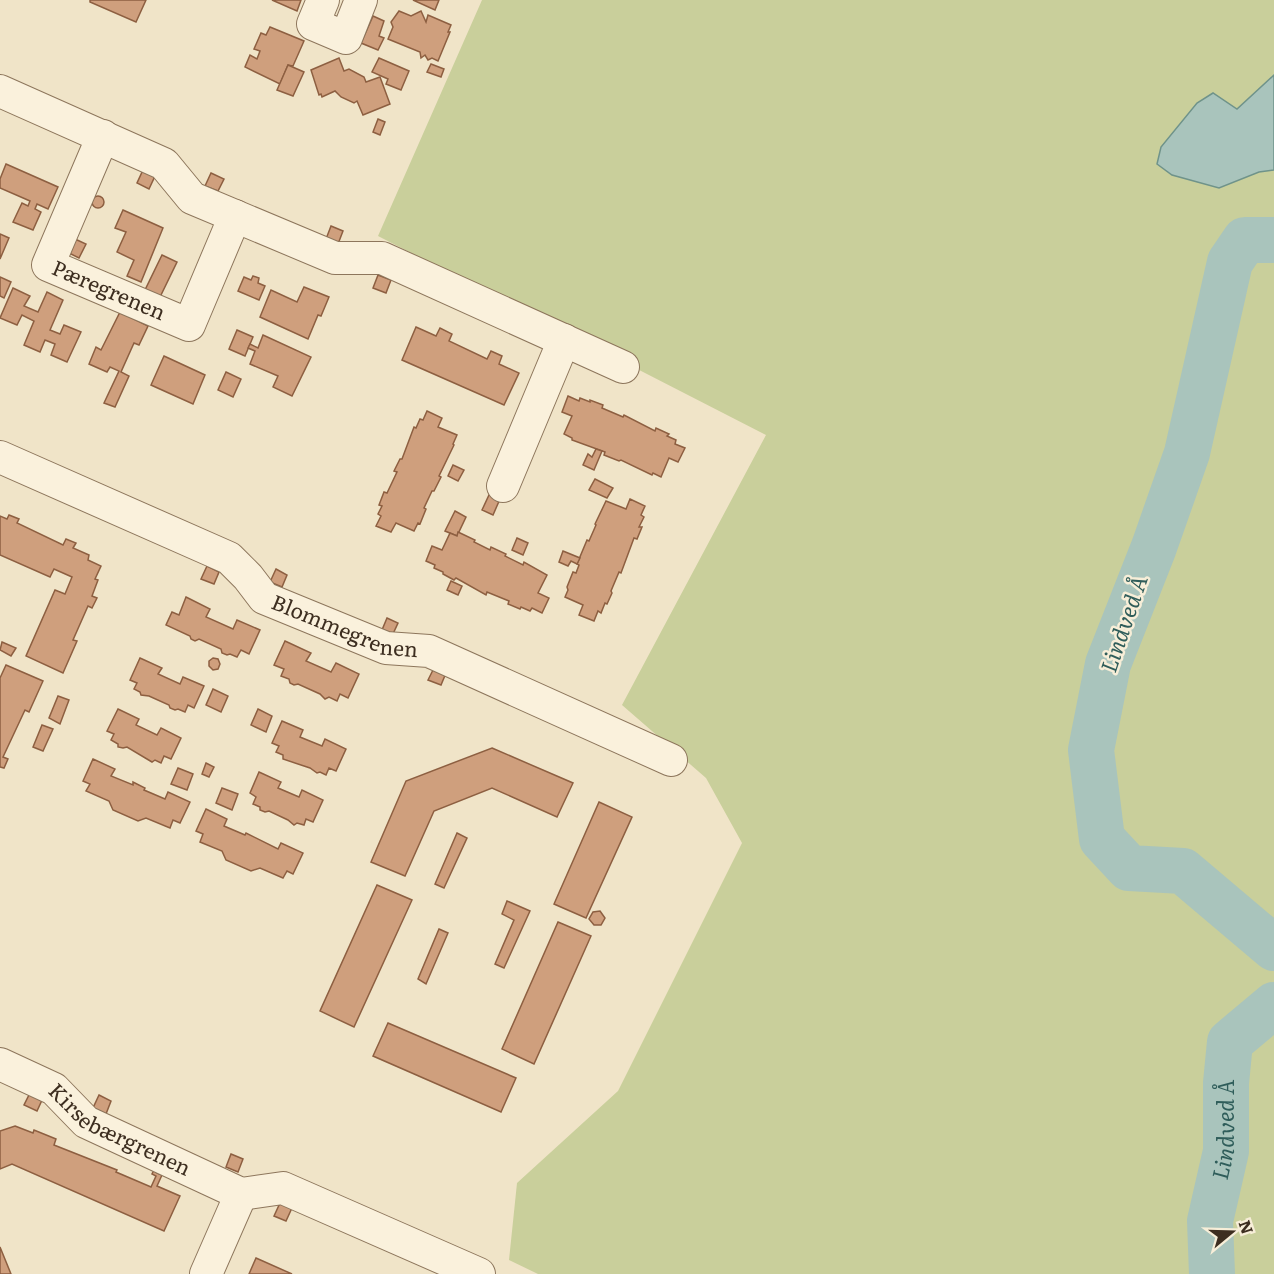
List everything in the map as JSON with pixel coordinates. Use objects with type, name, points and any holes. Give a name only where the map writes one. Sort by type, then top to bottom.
[{"type":"street","points":[[323,0],[313,24],[346,38],[361,0]]},
{"type":"street","points":[[0,91],[164,164],[192,198],[335,258],[382,258],[623,367]]},
{"type":"street","name":"Pæregrenen","points":[[103,136],[48,265],[189,325],[235,216]]},
{"type":"street","points":[[503,486],[564,340]]},
{"type":"street","name":"Blommegrenen","points":[[0,457],[229,558],[264,598],[386,648],[429,651],[671,760]]},
{"type":"street","name":"Kirsebærgrenen","points":[[0,1064],[54,1089],[86,1122],[241,1194]]},
{"type":"street","points":[[206,1274],[241,1194],[284,1188],[479,1274]]},
{"type":"green space","points":[[482,0],[1274,0],[1274,75],[1237,109],[1214,94],[1219,188],[1259,172],[1274,170],[1274,1274],[538,1274],[509,1260],[517,1183],[618,1091],[742,843],[706,778],[622,705],[766,435],[378,236]]},
{"type":"water","points":[[1274,75],[1274,170],[1259,172],[1219,188],[1172,175],[1157,164],[1161,147],[1197,103],[1213,93],[1237,109]]},
{"type":"building","points":[[90,0],[146,0],[136,22],[90,2]]},
{"type":"building","points":[[272,0],[301,0],[297,11]]},
{"type":"building","points":[[413,0],[439,0],[435,10]]},
{"type":"building","points":[[399,11],[411,16],[421,11],[426,22],[428,15],[451,25],[438,61],[432,58],[428,60],[425,55],[421,58],[420,52],[388,39],[393,27],[391,22]]},
{"type":"building","points":[[373,16],[384,21],[379,36],[384,38],[378,50],[361,43]]},
{"type":"building","points":[[270,27],[304,41],[293,66],[288,65],[280,84],[245,67],[250,55],[257,59],[260,51],[254,49],[261,33],[266,35]]},
{"type":"building","points":[[339,58],[344,71],[349,69],[364,77],[366,82],[380,77],[390,104],[363,115],[357,101],[354,103],[341,97],[335,91],[322,97],[321,94],[319,95],[311,70]]},
{"type":"building","points":[[379,58],[409,71],[401,90],[386,84],[388,79],[372,72]]},
{"type":"building","points":[[431,64],[444,69],[441,77],[427,72]]},
{"type":"building","points":[[288,65],[304,72],[293,96],[277,90]]},
{"type":"building","points":[[378,119],[385,122],[380,135],[373,132]]},
{"type":"building","points":[[6,164],[58,187],[48,209],[37,204],[35,209],[41,212],[33,230],[13,222],[22,203],[28,206],[30,201],[0,188],[0,179]]},
{"type":"building","points":[[143,170],[155,176],[149,189],[137,183]]},
{"type":"building","points":[[211,173],[224,179],[218,191],[205,186]]},
{"type":"building","points":[[100,196],[104,202],[100,208],[96,208],[92,200]]},
{"type":"building","points":[[123,210],[163,228],[141,282],[127,276],[134,260],[117,252],[126,232],[115,228]]},
{"type":"building","points":[[331,226],[343,231],[338,244],[326,239]]},
{"type":"building","points":[[0,234],[9,238],[0,259]]},
{"type":"building","points":[[75,239],[86,244],[79,258],[69,253]]},
{"type":"building","points":[[162,255],[177,262],[160,297],[145,290]]},
{"type":"building","points":[[378,275],[391,280],[386,293],[373,288]]},
{"type":"building","points":[[253,276],[259,278],[258,283],[265,286],[259,300],[238,291],[244,277],[251,280]]},
{"type":"building","points":[[0,277],[11,282],[4,298],[0,296]]},
{"type":"building","points":[[304,287],[329,297],[308,339],[260,317],[271,290],[297,302]]},
{"type":"building","points":[[13,288],[30,296],[24,306],[38,312],[47,292],[63,300],[50,330],[60,334],[64,325],[81,332],[67,362],[51,355],[55,344],[45,340],[40,352],[24,345],[34,321],[22,315],[17,325],[0,318]]},
{"type":"building","points":[[120,312],[148,326],[139,345],[134,343],[121,372],[129,376],[115,407],[104,403],[119,371],[110,367],[107,372],[89,364],[96,347],[101,350]]},
{"type":"building","points":[[416,327],[436,336],[440,328],[452,334],[449,341],[487,359],[491,351],[502,356],[499,364],[519,373],[504,405],[402,360]]},
{"type":"building","points":[[237,330],[253,337],[245,356],[229,349]]},
{"type":"building","points":[[263,335],[311,357],[292,396],[273,387],[278,376],[250,364],[255,351],[248,348],[250,344],[258,348]]},
{"type":"building","points":[[164,356],[205,375],[193,404],[151,385]]},
{"type":"building","points":[[226,372],[241,379],[233,397],[218,390]]},
{"type":"building","points":[[568,396],[579,401],[580,398],[590,402],[590,400],[603,405],[602,408],[623,417],[624,415],[655,431],[656,428],[669,434],[667,436],[676,440],[675,444],[685,448],[678,462],[669,458],[661,477],[572,440],[564,434],[572,416],[562,412]]},
{"type":"building","points":[[427,411],[442,418],[438,427],[457,435],[439,476],[441,477],[424,508],[426,509],[420,524],[418,523],[414,531],[396,523],[391,532],[376,526],[381,516],[378,514],[382,506],[379,505],[384,492],[387,493],[397,472],[394,471],[402,459],[414,427],[416,428],[420,419],[423,420]]},
{"type":"building","points":[[596,449],[602,451],[594,470],[583,465],[588,454],[592,457]]},
{"type":"building","points":[[453,465],[464,470],[458,481],[448,476]]},
{"type":"building","points":[[595,479],[613,488],[607,498],[589,490]]},
{"type":"building","points":[[489,495],[500,499],[493,515],[482,510]]},
{"type":"building","points":[[630,499],[645,506],[641,515],[644,517],[639,527],[642,527],[637,539],[634,538],[607,604],[605,603],[601,613],[598,611],[594,621],[579,615],[583,605],[565,597],[567,587],[573,572],[576,573],[579,565],[577,564],[587,540],[589,541],[606,501],[626,509]]},
{"type":"building","points":[[455,511],[466,517],[457,536],[445,531]]},
{"type":"building","points":[[9,515],[19,519],[17,523],[63,545],[66,539],[76,543],[73,548],[89,555],[88,560],[101,566],[95,579],[98,580],[92,596],[97,598],[92,608],[88,606],[73,640],[77,641],[63,673],[26,656],[55,590],[65,594],[72,577],[54,569],[50,577],[0,555],[0,516],[7,519]]},
{"type":"building","points":[[458,532],[490,550],[491,547],[547,575],[538,593],[549,598],[542,613],[532,608],[530,611],[521,607],[520,609],[508,604],[509,601],[487,592],[486,595],[456,578],[454,580],[443,574],[434,568],[435,565],[426,561],[432,546],[442,550],[450,533],[457,536]]},
{"type":"building","points":[[517,538],[528,543],[523,555],[512,550]]},
{"type":"building","points":[[563,551],[580,558],[577,564],[571,561],[568,566],[559,562]]},
{"type":"building","points":[[207,566],[219,572],[214,584],[201,579]]},
{"type":"building","points":[[276,569],[287,575],[282,587],[270,582]]},
{"type":"building","points":[[451,581],[462,586],[458,595],[447,590]]},
{"type":"building","points":[[186,597],[210,609],[206,617],[233,629],[237,620],[260,630],[249,654],[241,650],[237,657],[227,655],[222,653],[221,649],[199,639],[195,641],[190,636],[166,625],[172,612],[179,615]]},
{"type":"building","points":[[387,618],[398,623],[392,636],[382,630]]},
{"type":"building","points":[[285,641],[311,653],[306,661],[331,672],[336,663],[359,674],[348,698],[340,694],[337,701],[329,697],[325,699],[320,694],[298,684],[294,685],[289,679],[281,676],[284,669],[274,665]]},
{"type":"building","points":[[2,642],[16,648],[11,656],[0,650]]},
{"type":"building","points":[[140,658],[162,668],[158,674],[180,684],[183,677],[204,686],[194,708],[188,705],[185,712],[175,710],[149,696],[141,695],[134,689],[137,683],[130,680]]},
{"type":"building","points":[[213,658],[218,659],[220,664],[218,669],[213,670],[209,666],[209,661]]},
{"type":"building","points":[[6,665],[43,681],[29,712],[25,710],[3,757],[8,759],[4,768],[0,767],[0,678]]},
{"type":"building","points":[[435,666],[446,673],[441,685],[428,680]]},
{"type":"building","points":[[213,689],[228,696],[221,712],[206,705]]},
{"type":"building","points":[[58,696],[69,700],[60,724],[49,718]]},
{"type":"building","points":[[118,709],[139,719],[136,725],[157,735],[161,728],[181,738],[171,759],[164,756],[161,763],[155,760],[152,762],[127,747],[118,747],[118,744],[111,740],[114,734],[107,731]]},
{"type":"building","points":[[258,709],[272,716],[266,732],[251,725]]},
{"type":"building","points":[[282,721],[303,730],[300,737],[322,746],[325,739],[346,749],[336,771],[329,768],[326,775],[317,773],[310,768],[283,759],[283,755],[276,752],[279,746],[272,743]]},
{"type":"building","points":[[42,725],[53,729],[43,751],[33,747]]},
{"type":"building","points":[[492,748],[573,783],[557,817],[492,788],[434,811],[405,876],[371,862],[406,781]]},
{"type":"building","points":[[93,759],[115,769],[111,776],[133,785],[133,782],[145,788],[144,790],[165,799],[168,792],[190,802],[180,823],[173,820],[170,828],[146,818],[138,821],[113,810],[109,801],[86,791],[90,784],[83,781]]},
{"type":"building","points":[[206,763],[214,767],[209,777],[202,774]]},
{"type":"building","points":[[178,768],[193,774],[187,790],[171,784]]},
{"type":"building","points":[[259,772],[281,782],[278,788],[299,797],[302,790],[323,800],[313,822],[306,819],[304,825],[297,823],[294,825],[269,811],[260,810],[260,807],[253,804],[256,797],[250,793]]},
{"type":"building","points":[[222,788],[238,794],[232,810],[216,803]]},
{"type":"building","points":[[599,802],[632,817],[586,918],[554,904]]},
{"type":"building","points":[[206,809],[227,819],[224,826],[245,835],[246,833],[278,849],[281,843],[303,853],[293,874],[287,871],[283,878],[260,868],[251,871],[226,860],[222,851],[200,842],[203,834],[196,831]]},
{"type":"building","points":[[457,833],[467,838],[444,888],[435,884]]},
{"type":"building","points":[[377,885],[412,900],[354,1027],[320,1011]]},
{"type":"building","points":[[507,901],[530,911],[504,968],[495,964],[514,920],[502,914]]},
{"type":"building","points":[[600,911],[605,918],[601,925],[594,925],[589,919],[593,912]]},
{"type":"building","points":[[558,922],[591,936],[534,1064],[502,1049]]},
{"type":"building","points":[[439,929],[448,933],[426,984],[418,979]]},
{"type":"building","points":[[388,1023],[516,1078],[501,1112],[373,1056]]},
{"type":"building","points":[[30,1093],[43,1098],[37,1111],[24,1105]]},
{"type":"building","points":[[99,1095],[111,1101],[106,1114],[93,1108]]},
{"type":"building","points":[[15,1126],[33,1133],[34,1130],[56,1139],[54,1145],[117,1170],[116,1172],[151,1187],[156,1176],[152,1174],[154,1170],[162,1175],[157,1186],[180,1196],[164,1231],[12,1164],[0,1169],[0,1131]]},
{"type":"building","points":[[231,1154],[243,1159],[238,1172],[226,1167]]},
{"type":"building","points":[[280,1203],[292,1208],[286,1221],[274,1216]]},
{"type":"building","points":[[0,1247],[11,1274],[0,1274]]},
{"type":"building","points":[[256,1258],[292,1274],[249,1274]]},
{"type":"waterway","name":"Lindved Å","points":[[1274,240],[1245,240],[1230,262],[1187,453],[1154,547],[1108,664],[1091,750],[1102,839],[1129,868],[1183,871],[1274,948]]},
{"type":"waterway","name":"Lindved Å","points":[[1212,1274],[1210,1221],[1226,1151],[1226,1083],[1230,1042],[1274,1005]]}]
